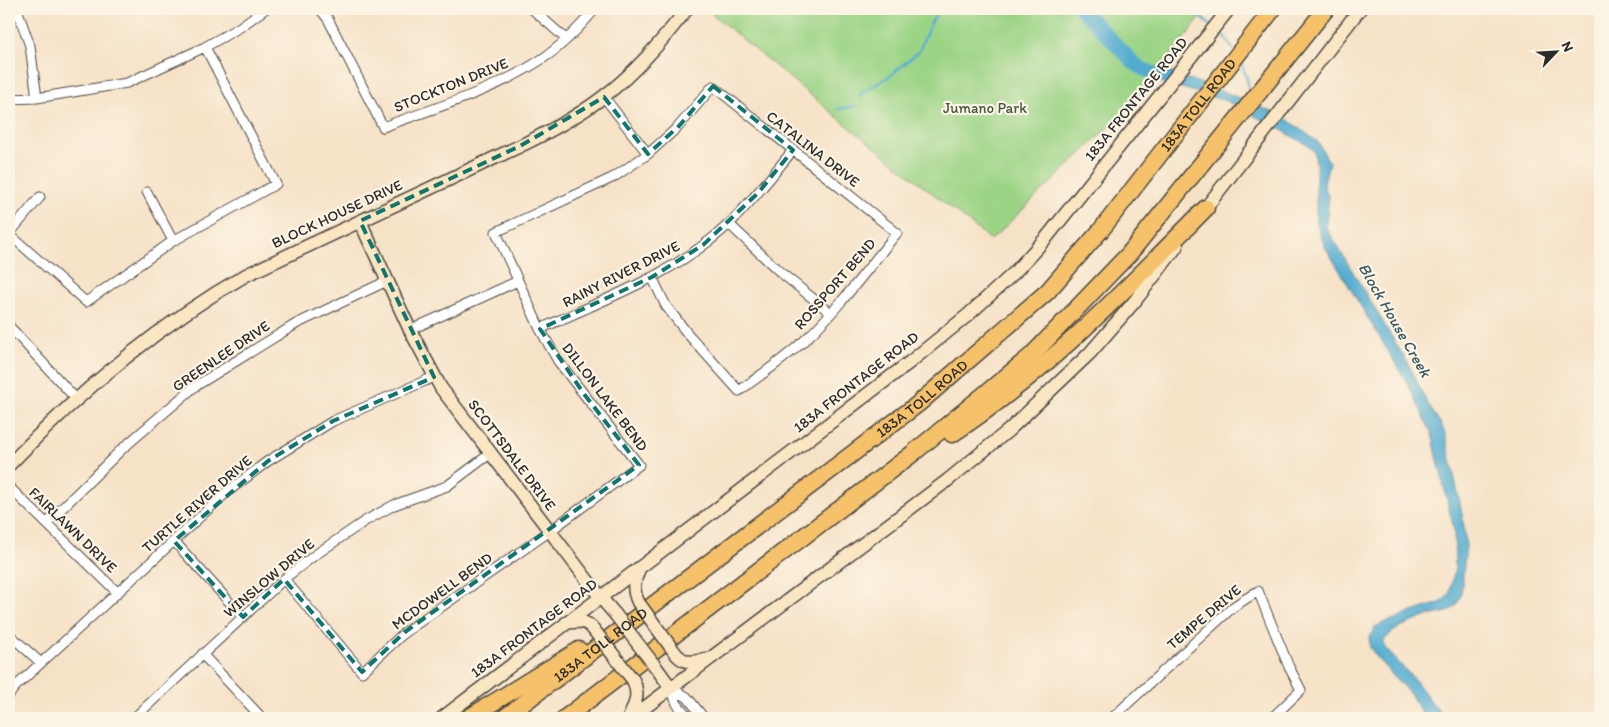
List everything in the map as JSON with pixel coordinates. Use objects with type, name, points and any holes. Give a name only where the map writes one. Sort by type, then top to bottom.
[{"type":"highway","name":"183A TOLL ROAD","points":[[504,718],[918,404],[1047,292],[1101,230],[1274,9]]},
{"type":"highway","points":[[565,718],[912,454],[1031,356],[1129,254],[1326,9]]},
{"type":"highway","points":[[912,454],[953,433],[1006,396],[1106,309],[1206,208]]},
{"type":"highway","points":[[468,718],[662,598]]},
{"type":"main road","name":"BLOCK HOUSE DRIVE","points":[[9,465],[76,399],[123,358],[206,298],[246,275],[562,125],[604,97],[632,72],[658,45],[687,9]]},
{"type":"main road","name":"183A FRONTAGE ROAD","points":[[442,718],[910,362],[968,315],[1014,273],[1067,211],[1229,9]]},
{"type":"main road","points":[[630,718],[948,480],[1009,430],[1090,353],[1135,302],[1360,9]]},
{"type":"main road","name":"SCOTTSDALE DRIVE","points":[[360,221],[410,330],[434,376],[449,399],[671,688]]},
{"type":"main road","points":[[639,569],[634,585],[634,592],[638,602],[678,658],[690,662],[713,657]]},
{"type":"main road","points":[[566,623],[583,622],[590,625],[633,680],[637,688],[638,697],[630,718]]},
{"type":"street","points":[[17,9],[30,46],[37,98]]},
{"type":"street","points":[[9,99],[37,98],[127,82],[205,47],[265,9]]},
{"type":"street","name":"STOCKTON DRIVE","points":[[320,9],[328,19],[384,127],[512,78],[544,58],[566,39],[595,9]]},
{"type":"street","points":[[532,9],[566,39]]},
{"type":"street","points":[[40,197],[9,234],[86,302],[173,241],[276,184],[205,47]]},
{"type":"street","name":"CATALINA DRIVE","points":[[713,86],[897,233]]},
{"type":"street","name":"DILLON LAKE BEND","points":[[639,465],[558,361],[540,329],[496,232],[614,177],[648,154],[679,126],[713,86]]},
{"type":"street","points":[[604,97],[648,154]]},
{"type":"street","name":"RAINY RIVER DRIVE","points":[[540,329],[680,262],[729,224],[758,193],[793,150]]},
{"type":"street","points":[[147,192],[173,241]]},
{"type":"street","points":[[729,224],[780,272],[831,313]]},
{"type":"street","name":"ROSSPORT BEND","points":[[652,277],[666,306],[687,333],[739,391],[807,338],[831,313],[897,233]]},
{"type":"street","name":"GREENLEE DRIVE","points":[[47,523],[122,449],[194,387],[296,324],[387,281]]},
{"type":"street","points":[[410,330],[518,281]]},
{"type":"street","points":[[9,326],[76,399]]},
{"type":"street","name":"TURTLE RIVER DRIVE","points":[[9,696],[15,687],[40,663],[227,492],[268,461],[334,421],[434,376]]},
{"type":"street","name":"WINSLOW DRIVE","points":[[134,718],[284,579],[315,555],[365,521],[394,505],[446,486],[491,453]]},
{"type":"street","name":"MCDOWELL BEND","points":[[284,579],[362,672],[405,632],[550,531],[639,465]]},
{"type":"street","name":"FAIRLAWN DRIVE","points":[[9,487],[117,592]]},
{"type":"street","points":[[174,541],[243,617]]},
{"type":"street","name":"TEMPE DRIVE","points":[[1112,718],[1227,613],[1258,591],[1289,667],[1301,690],[1272,718]]},
{"type":"street","points":[[9,634],[40,663]]},
{"type":"street","points":[[202,654],[262,718]]},
{"type":"street","name":"SCOTTSDALE DRIVE","points":[[671,688],[678,704],[689,718]]},
{"type":"street","name":"SCOTTSDALE DRIVE","points":[[671,688],[687,697],[704,718]]},
{"type":"highlighted area","points":[[713,86],[793,150],[758,193],[703,245],[652,277],[540,329],[584,394],[639,465],[405,632],[362,672],[284,579],[243,617],[174,541],[268,461],[333,421],[434,377],[360,221],[520,146],[604,97],[648,154],[679,126]]},
{"type":"green space","name":"Jumano Park","points":[[706,9],[1207,9],[1138,99],[991,240]]},
{"type":"water","points":[[1150,65],[1230,94],[1284,117],[1318,142],[1329,162],[1324,185],[1329,197],[1326,227],[1411,369],[1427,403],[1441,424],[1446,436],[1463,518],[1466,546],[1461,595],[1456,606],[1448,612],[1428,616],[1400,627],[1384,641],[1385,648],[1415,680],[1444,718],[1424,718],[1411,695],[1370,648],[1369,637],[1376,626],[1440,603],[1449,595],[1455,568],[1454,531],[1432,434],[1409,386],[1324,245],[1316,220],[1316,163],[1314,151],[1278,128],[1226,101],[1164,83],[1144,74]]},
{"type":"waterway","points":[[860,97],[862,93],[890,76],[919,51],[939,9]]},
{"type":"waterway","name":"Block House Creek","points":[[1081,9],[1134,63],[1143,69],[1164,77]]},
{"type":"waterway","points":[[1191,9],[1211,26]]},
{"type":"waterway","points":[[1217,31],[1224,36],[1233,49]]},
{"type":"waterway","points":[[1240,60],[1250,93]]},
{"type":"waterway","points":[[838,109],[855,106]]}]
